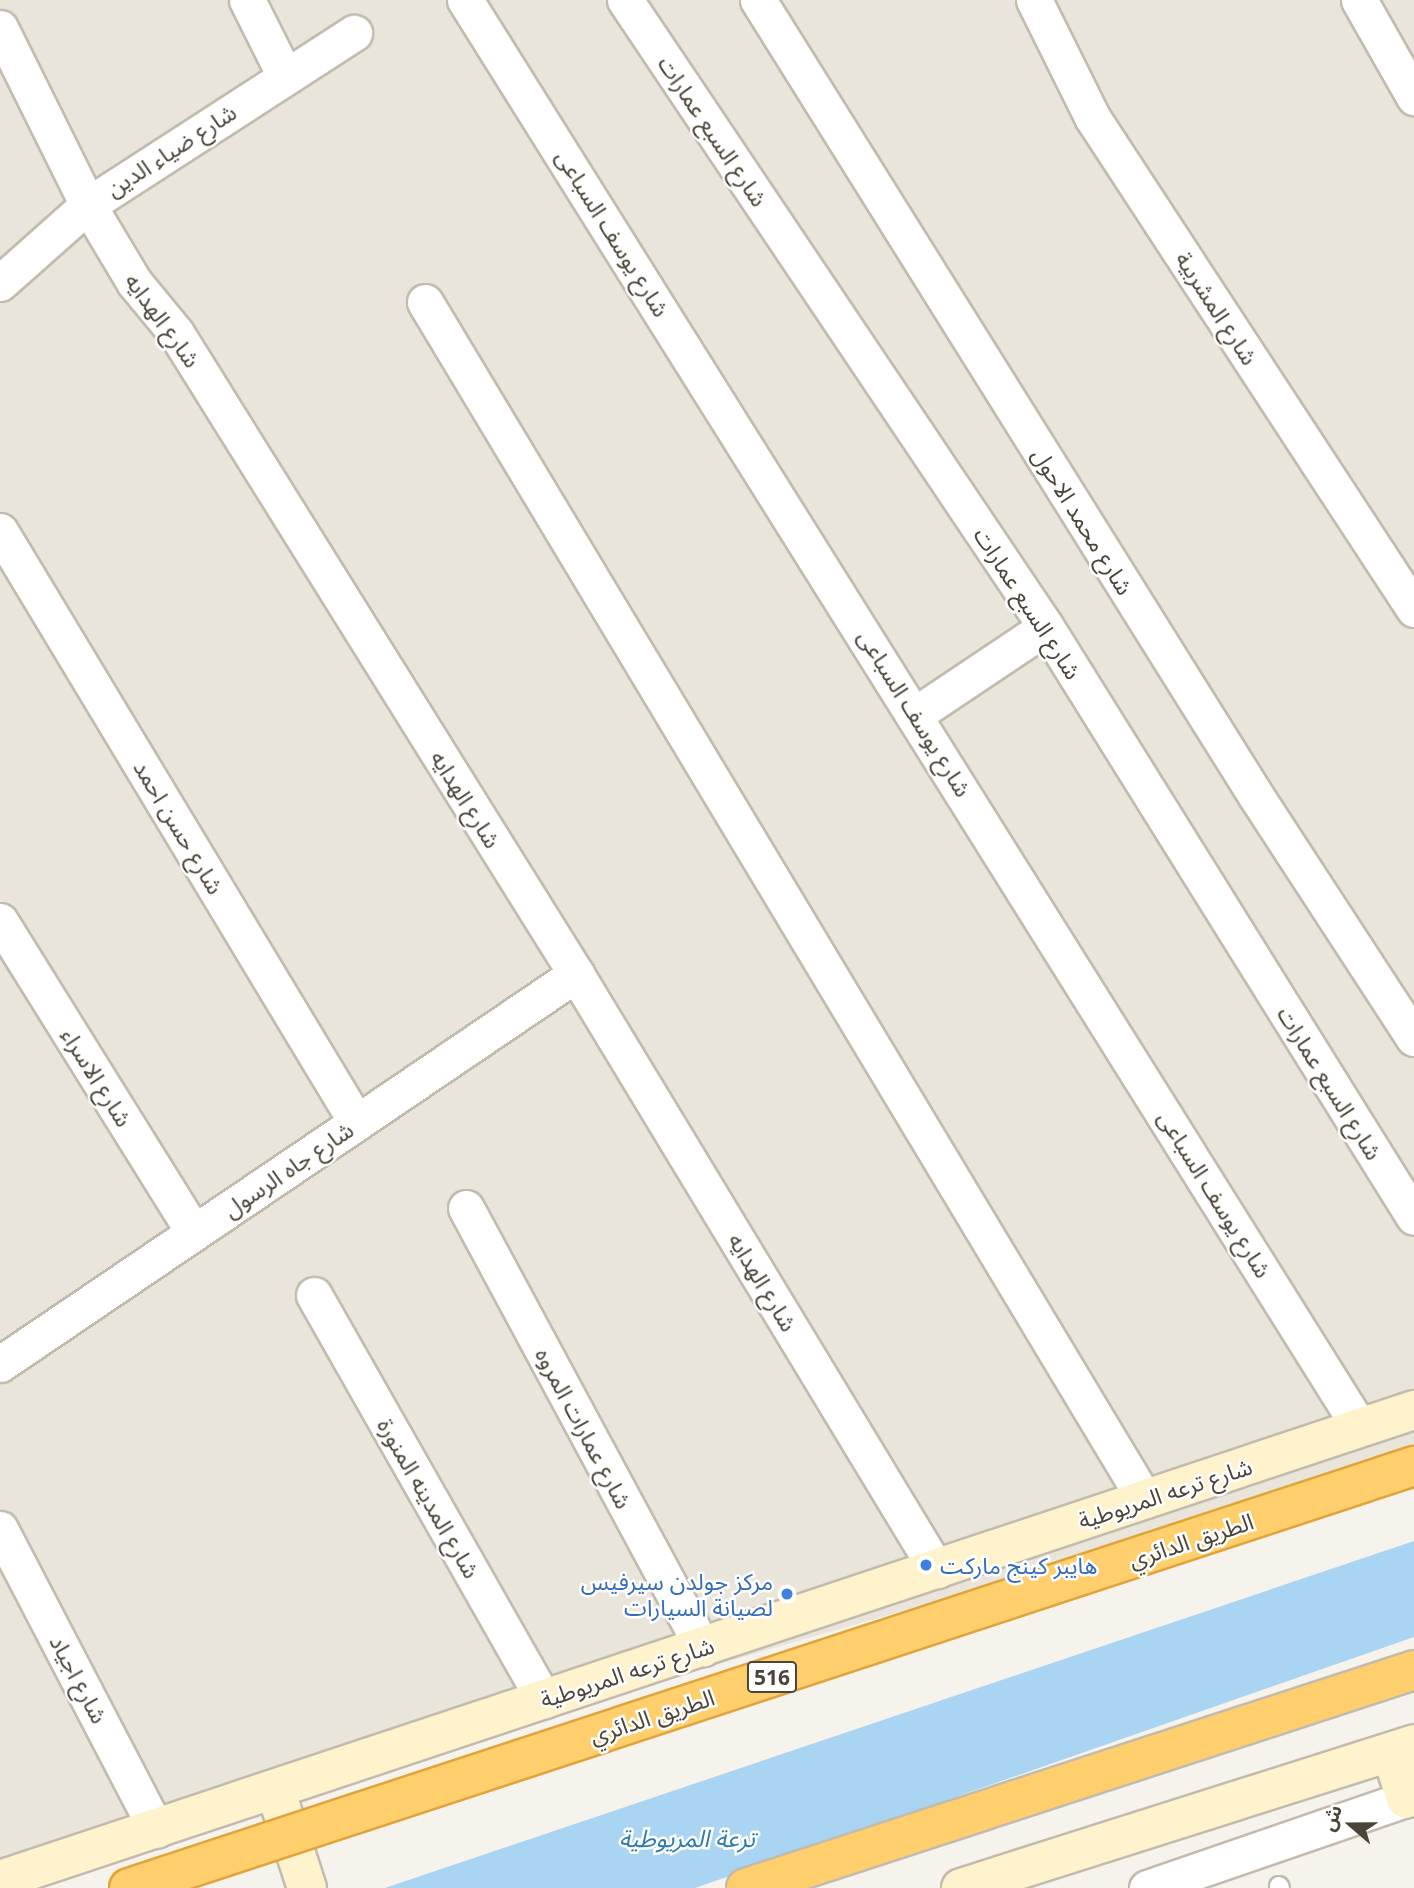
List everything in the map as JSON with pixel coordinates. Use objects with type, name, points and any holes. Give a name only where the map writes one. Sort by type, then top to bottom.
[{"type":"highway","name":"الطريق الدائري","points":[[129,1888],[1414,1466]]},
{"type":"highway","points":[[746,1888],[1414,1670]]},
{"type":"main road","name":"شارع ترعه المريوطية","points":[[0,1881],[1414,1410]]},
{"type":"main road","points":[[961,1888],[1402,1748],[1410,1798]]},
{"type":"main road","points":[[275,1789],[307,1888]]},
{"type":"main road","points":[[172,1825],[209,1888]]},
{"type":"street","points":[[247,0],[285,76]]},
{"type":"street","name":"شارع يوسف السباعى","points":[[465,0],[916,714],[1360,1428]]},
{"type":"street","name":"شارع السبع عمارات","points":[[625,0],[1046,627],[1414,1217]]},
{"type":"street","name":"شارع محمد الاحول","points":[[758,0],[1256,796],[1414,1038]]},
{"type":"street","name":"شارع المشربية","points":[[1034,0],[1093,117],[1414,608]]},
{"type":"street","points":[[1359,0],[1404,54],[1414,97]]},
{"type":"street","name":"شارع الهدايه","points":[[0,28],[88,205],[134,282],[176,333],[576,974],[937,1570]]},
{"type":"street","name":"شارع ضياء الدين","points":[[0,283],[88,205],[354,33]]},
{"type":"street","points":[[425,302],[1145,1500]]},
{"type":"street","name":"شارع حسن احمد","points":[[0,531],[357,1123]]},
{"type":"street","points":[[916,714],[1046,627]]},
{"type":"street","name":"شارع الاسراء","points":[[0,921],[194,1233]]},
{"type":"street","name":"شارع جاه الرسول","points":[[0,1364],[576,974]]},
{"type":"street","name":"شارع عمارات المروه","points":[[466,1209],[703,1648]]},
{"type":"street","name":"شارع المدينه المنورة","points":[[314,1295],[544,1700]]},
{"type":"street","name":"شارع اجياد","points":[[0,1529],[172,1825]]},
{"type":"street","points":[[1147,1888],[1410,1798]]},
{"type":"shaded area","points":[[0,0],[1414,0],[1414,1463],[0,1872]]},
{"type":"water","name":"ترعة المريوطية","points":[[1414,1541],[1414,1637],[695,1888],[385,1888]]},
{"type":"place","name":"هايبر كينج ماركت","points":[[926,1565]]},
{"type":"place","name":"مركز جولدن سيرفيس لصيانة السيارات","points":[[787,1594]]}]
